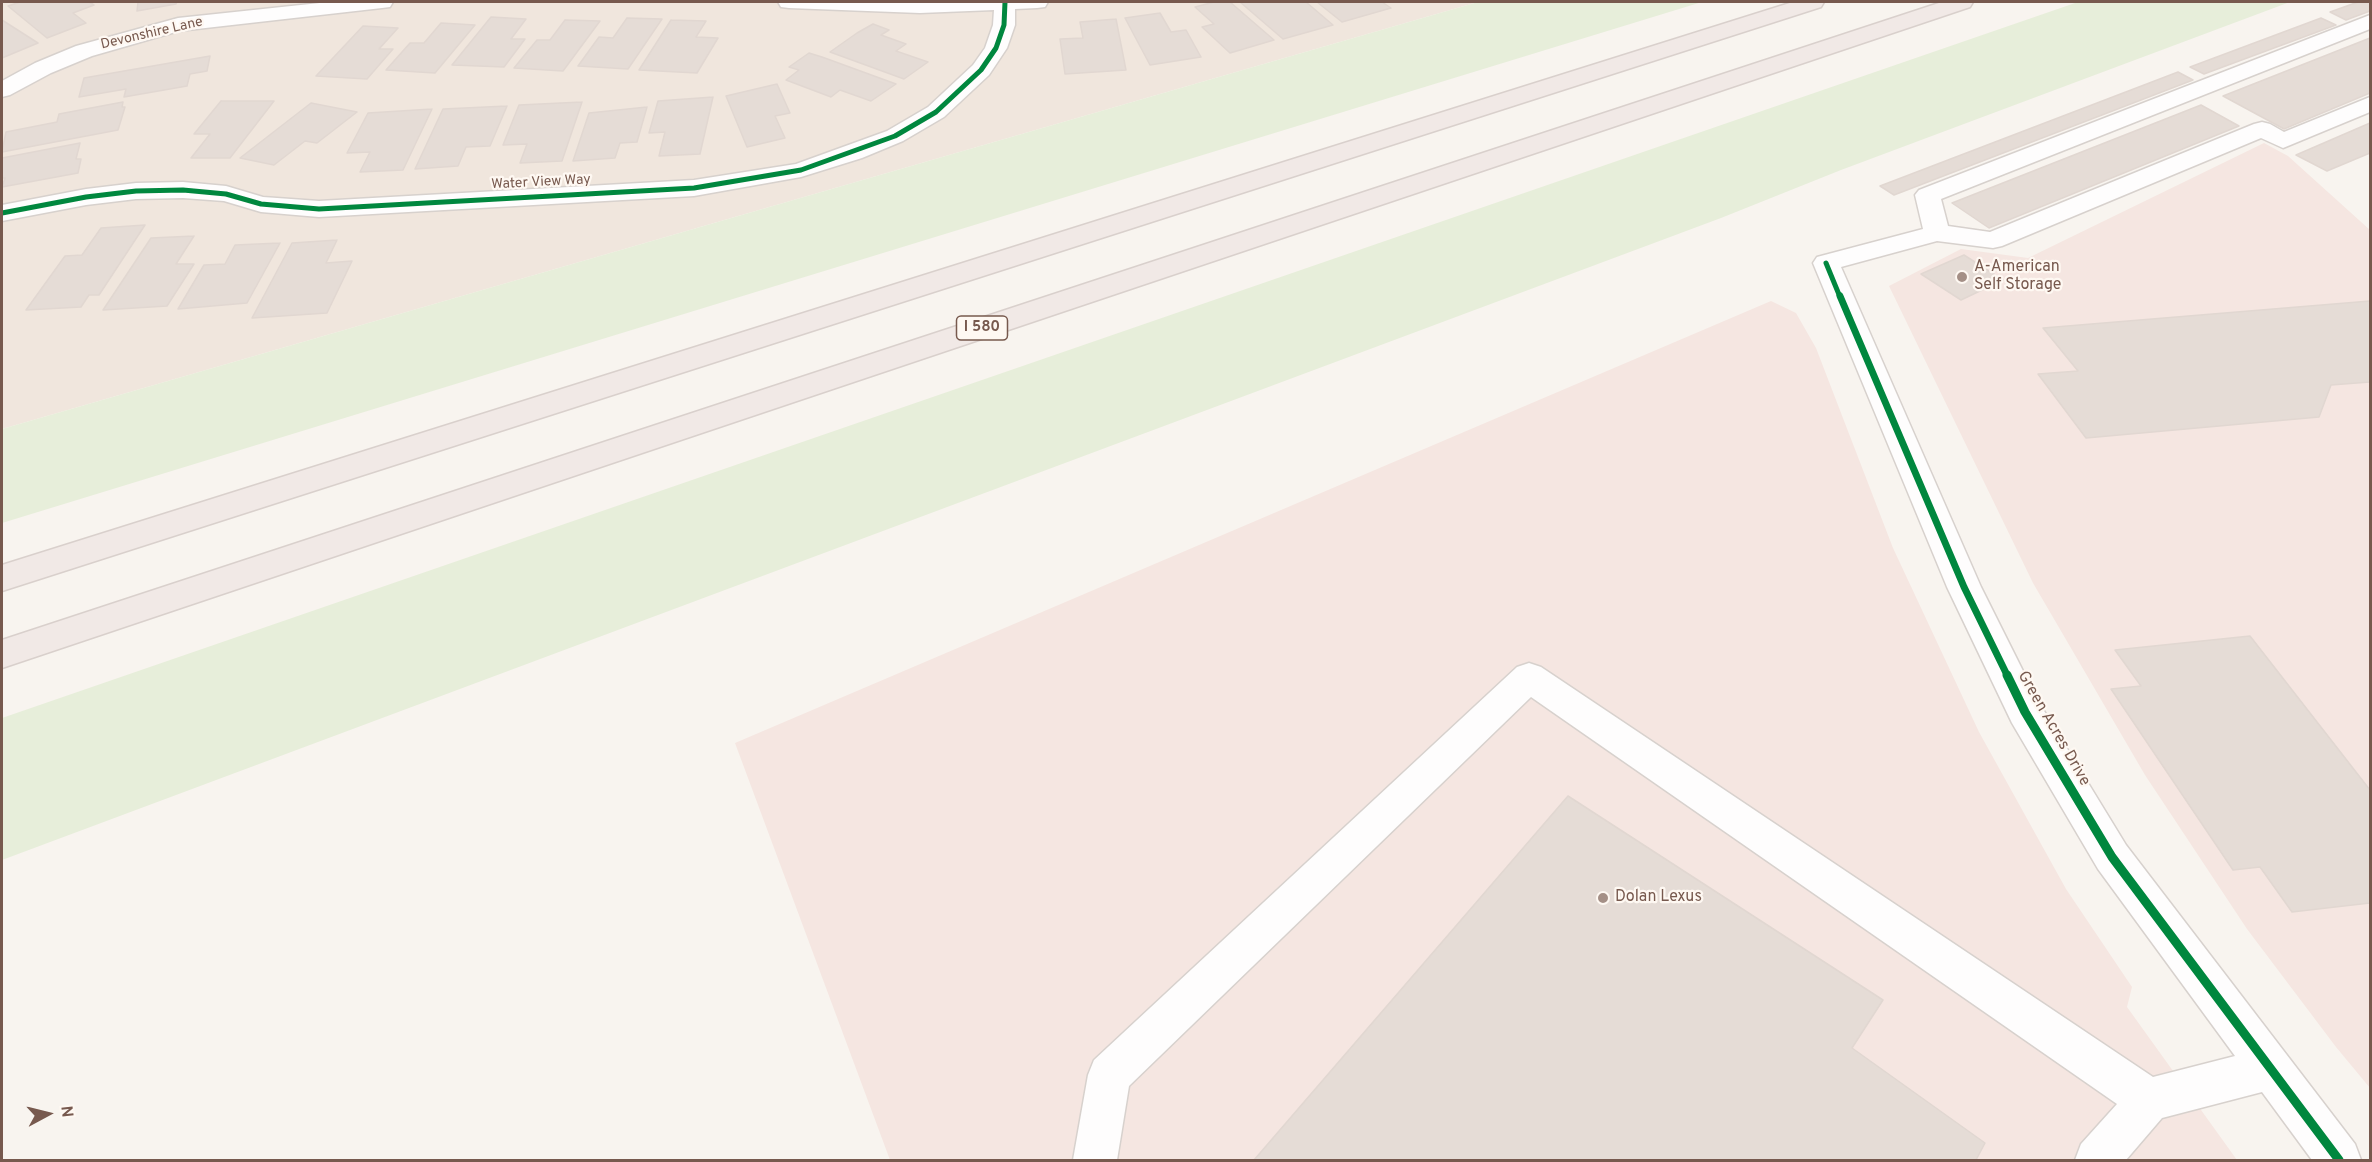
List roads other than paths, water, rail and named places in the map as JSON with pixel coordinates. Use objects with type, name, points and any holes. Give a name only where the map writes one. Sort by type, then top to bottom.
[{"type":"highway","points":[[2,578],[1813,2]]},
{"type":"highway","name":"I 580","points":[[2,654],[1962,2]]},
{"type":"street","name":"Devonshire Lane","points":[[2,90],[43,68],[84,51],[178,25],[382,2]]},
{"type":"street","points":[[789,2],[920,7],[1037,2]]},
{"type":"street","name":"Water View Way","points":[[2,213],[86,197],[136,191],[183,190],[215,193],[261,204],[318,209],[694,188],[801,170],[895,136],[936,112],[969,83],[996,48],[1004,25],[1005,3]]},
{"type":"street","points":[[2370,22],[1928,195],[1937,233],[1993,240],[2262,129],[2283,141],[2370,104]]},
{"type":"street","name":"Green Acres Drive","points":[[1937,233],[1826,263],[1964,587],[2025,712],[2112,857],[2339,1161]]},
{"type":"street","points":[[1095,1161],[1108,1076],[1529,677],[2149,1100]]},
{"type":"street","points":[[2097,1161],[2149,1100],[2271,1068]]},
{"type":"place","name":"A-American Self Storage","points":[[1962,277]]},
{"type":"place","name":"Dolan Lexus","points":[[1603,898]]}]
